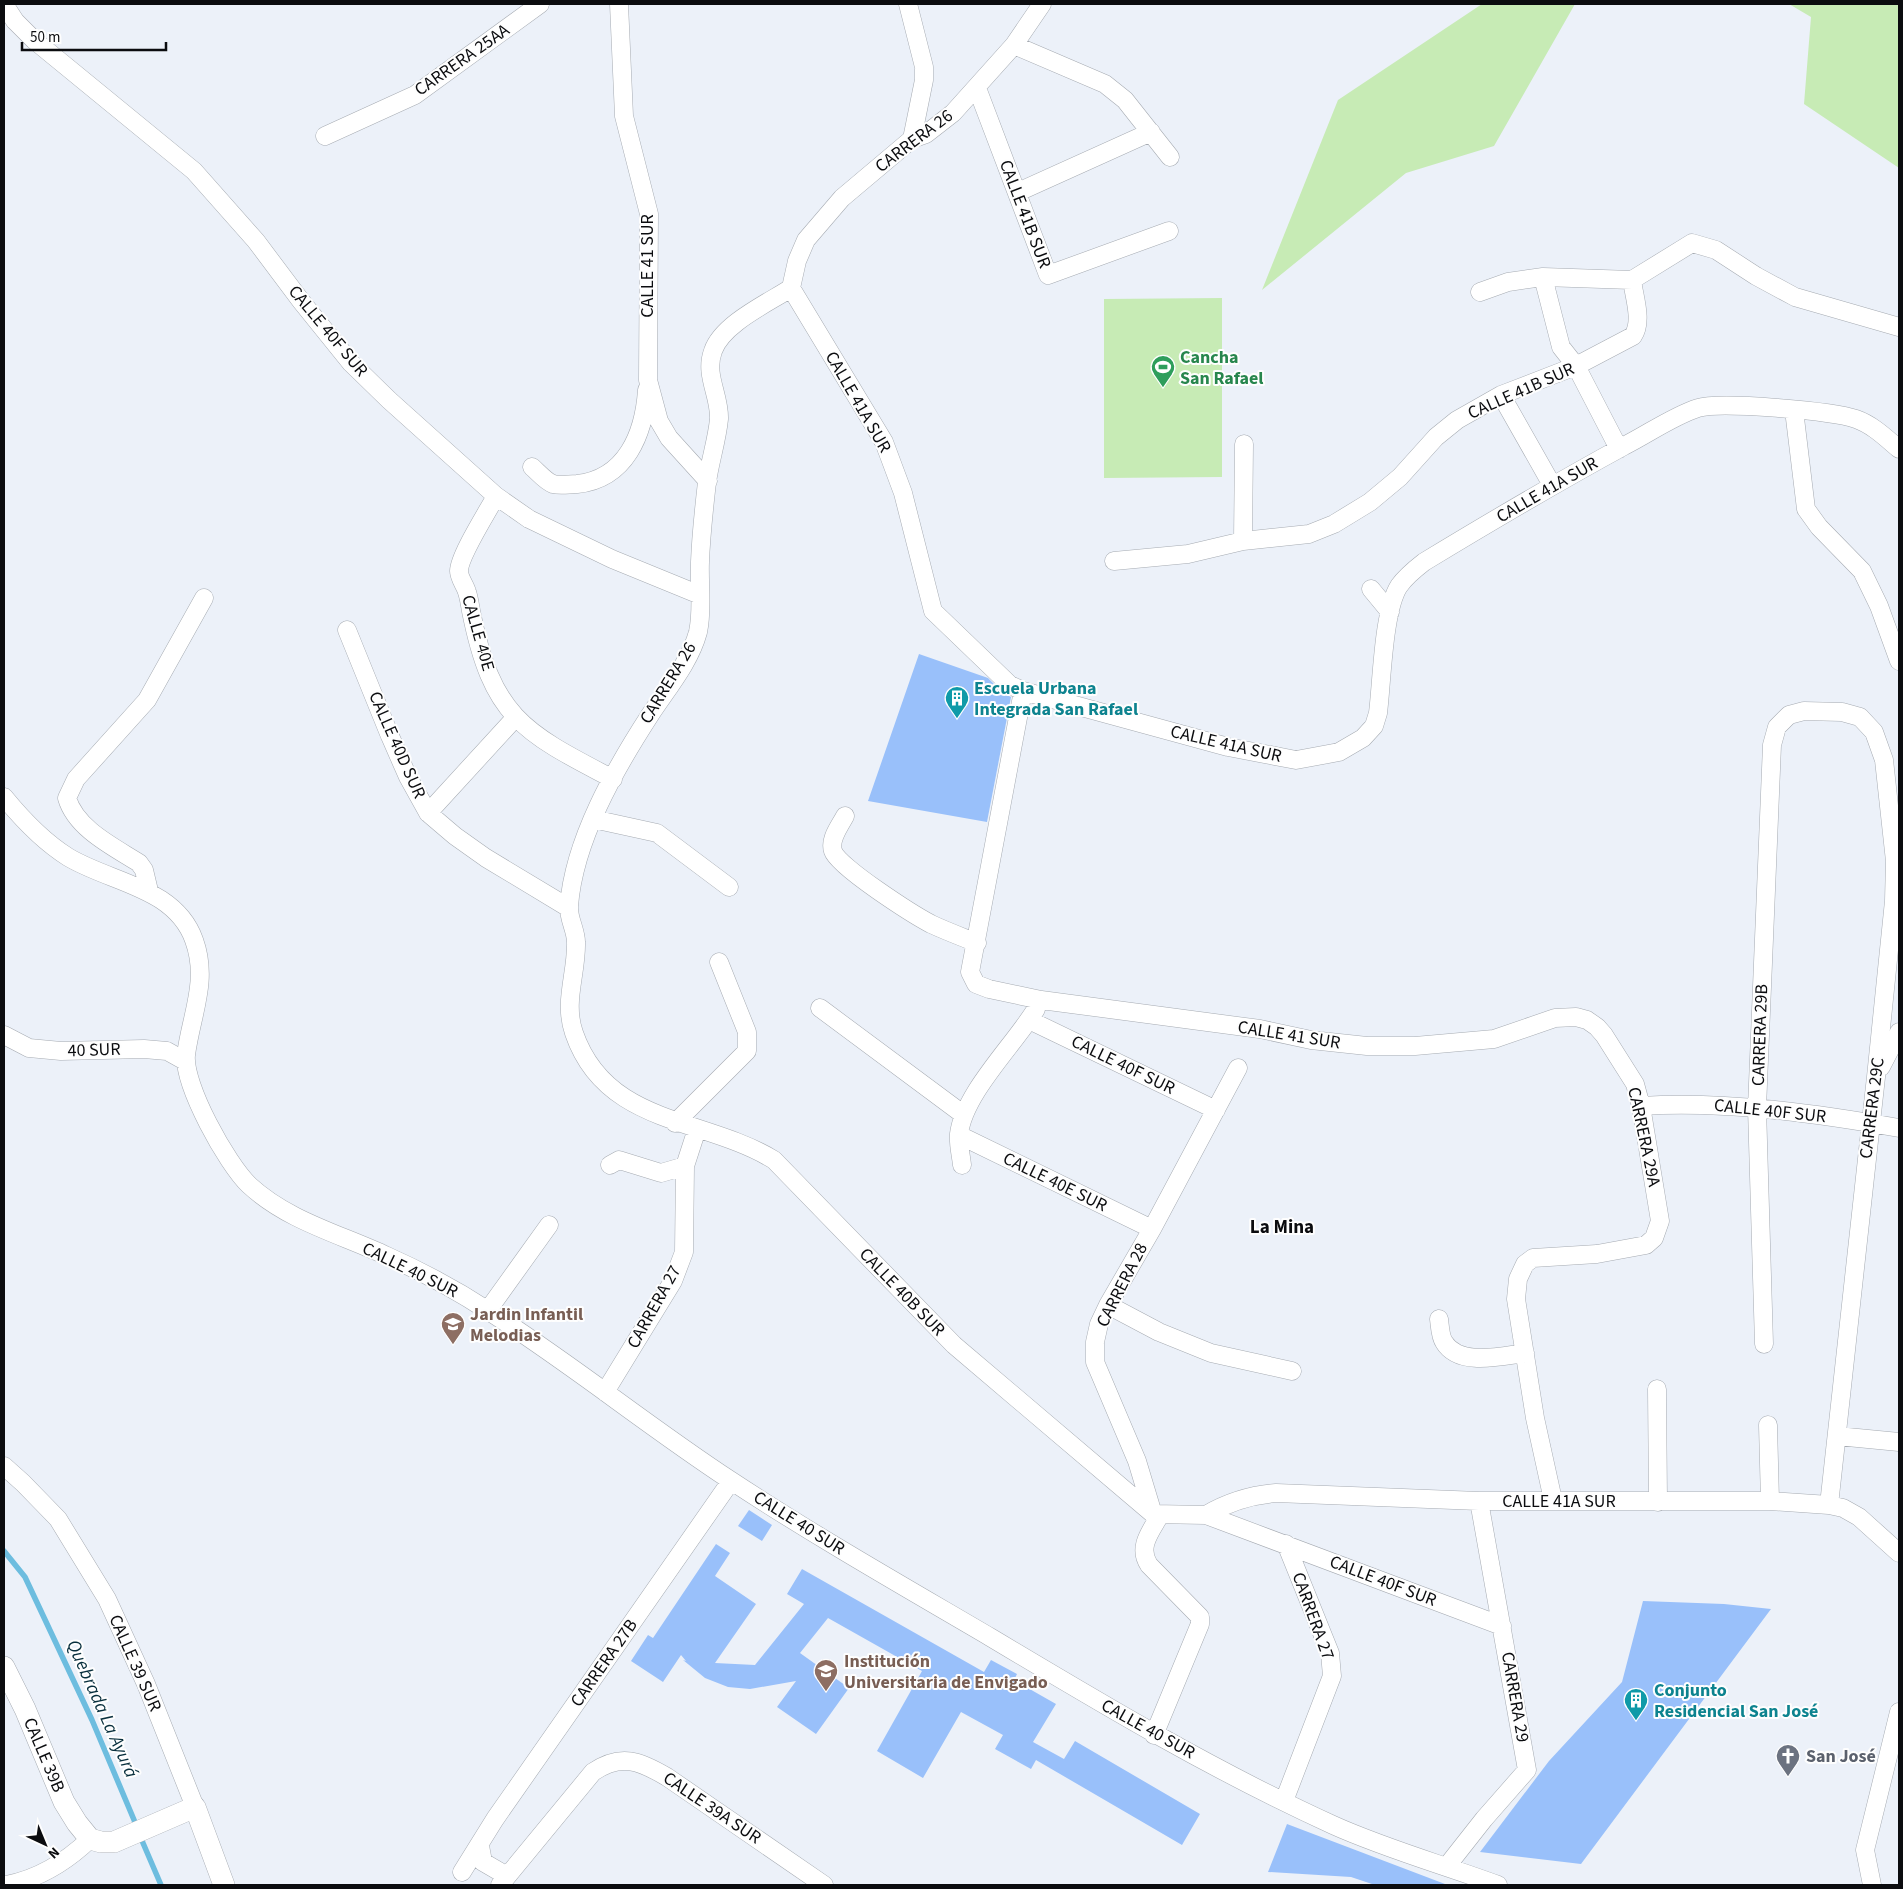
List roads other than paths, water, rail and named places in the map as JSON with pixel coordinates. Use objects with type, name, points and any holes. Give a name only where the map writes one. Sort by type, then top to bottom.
[{"type":"street","name":"CALLE 40F SUR","points":[[4,4],[15,22],[34,40],[194,171],[256,241],[351,363],[389,400],[496,496],[529,518],[612,560],[700,595]]},
{"type":"street","name":"CARRERA 25AA","points":[[325,136],[415,95],[540,4]]},
{"type":"street","name":"CALLE 41 SUR","points":[[619,4],[624,116],[649,214],[648,380],[659,421],[680,453],[708,482]]},
{"type":"street","points":[[908,4],[924,67],[924,80],[912,139]]},
{"type":"street","name":"CARRERA 26","points":[[594,1069],[574,1034],[570,1019],[569,1000],[576,942],[569,908],[578,865],[593,819],[625,754],[689,654],[698,629],[700,562],[708,482],[719,416],[709,370],[713,349],[721,337],[735,324],[791,288],[797,262],[806,240],[842,198],[912,139],[926,134],[939,125],[977,88],[1014,45],[1042,4]]},
{"type":"street","points":[[1014,45],[1105,84],[1125,100],[1170,157]]},
{"type":"street","name":"CALLE 41B SUR","points":[[977,88],[1018,192],[1048,276],[1169,232]]},
{"type":"street","points":[[1018,192],[1151,132]]},
{"type":"street","points":[[1480,292],[1508,282],[1543,277],[1632,280],[1692,243],[1716,250],[1756,276],[1795,297],[1899,327]]},
{"type":"street","points":[[1543,277],[1561,347],[1576,366],[1619,449]]},
{"type":"street","name":"CALLE 41B SUR","points":[[1114,561],[1188,554],[1243,541],[1309,534],[1334,524],[1370,502],[1400,477],[1436,437],[1457,420],[1501,395],[1576,366],[1633,336],[1637,331],[1638,320],[1632,280]]},
{"type":"street","name":"CALLE 41A SUR","points":[[791,288],[884,442],[903,493],[933,611],[1010,685],[1023,691],[1228,748],[1296,760],[1339,752],[1363,738],[1374,726],[1378,713],[1390,612],[1398,588],[1408,574],[1424,562],[1552,486],[1698,408],[1712,405],[1794,410],[1855,418],[1867,424],[1899,449]]},
{"type":"street","points":[[532,467],[547,480],[561,485],[583,483],[610,473],[628,454],[640,428],[646,406],[648,380]]},
{"type":"street","points":[[1501,395],[1552,486]]},
{"type":"street","points":[[1794,410],[1806,508],[1819,528],[1862,571],[1879,606],[1899,661]]},
{"type":"street","points":[[1243,541],[1244,444]]},
{"type":"street","name":"CALLE 40E","points":[[496,496],[465,554],[459,571],[467,592],[481,654],[491,680],[515,718],[535,736],[613,779]]},
{"type":"street","points":[[1372,589],[1390,612]]},
{"type":"street","points":[[149,891],[144,870],[139,863],[82,822],[69,807],[67,798],[76,779],[147,700],[204,598]]},
{"type":"street","name":"CALLE 40D SUR","points":[[347,630],[394,744],[428,813],[455,836],[486,858],[569,908]]},
{"type":"street","points":[[845,816],[832,844],[832,850],[839,861],[879,891],[930,924],[977,944],[1023,691]]},
{"type":"street","name":"CARRERA 29C","points":[[1777,727],[1789,715],[1804,712],[1842,712],[1860,717],[1874,732],[1884,760],[1895,861],[1894,901],[1876,1077],[1829,1505]]},
{"type":"street","points":[[428,813],[515,718]]},
{"type":"street","name":"CARRERA 29B","points":[[1764,1344],[1757,1108],[1772,745],[1777,727]]},
{"type":"street","points":[[4,797],[45,840],[69,858],[115,879],[149,891],[168,904],[185,921],[194,937],[200,963],[201,991],[185,1061]]},
{"type":"street","points":[[593,819],[657,833],[729,887]]},
{"type":"street","name":"CALLE 41 SUR","points":[[977,944],[970,972],[976,984],[989,989],[1041,1000],[1260,1029],[1311,1040],[1367,1046],[1415,1046],[1494,1039],[1555,1018],[1576,1017],[1587,1020]]},
{"type":"street","points":[[675,1123],[746,1050],[747,1032],[718,962]]},
{"type":"street","points":[[962,1165],[959,1135],[964,1115],[988,1074],[1029,1020],[1041,1000]]},
{"type":"street","points":[[820,1008],[964,1115]]},
{"type":"street","name":"CALLE 40F SUR","points":[[1029,1020],[1216,1110]]},
{"type":"street","name":"CARRERA 29A","points":[[1525,1353],[1516,1299],[1518,1279],[1524,1264],[1533,1258],[1597,1254],[1646,1245],[1654,1238],[1660,1221],[1641,1106],[1635,1084],[1622,1061],[1597,1027],[1587,1020]]},
{"type":"street","points":[[1876,1077],[1899,1032]]},
{"type":"street","name":"40 SUR","points":[[4,1035],[29,1048],[61,1051],[144,1049],[167,1051],[185,1061]]},
{"type":"street","name":"CALLE 40 SUR","points":[[185,1061],[194,1092],[219,1144],[244,1181],[273,1205],[389,1257],[488,1310],[605,1392],[665,1437],[731,1481],[823,1539],[1154,1735],[1337,1827],[1498,1885]]},
{"type":"street","name":"CARRERA 28","points":[[1157,1514],[1095,1362],[1099,1324],[1238,1068]]},
{"type":"street","name":"CALLE 40B SUR","points":[[594,1069],[606,1084],[648,1112],[675,1123],[755,1149],[774,1160],[954,1345],[1157,1514]]},
{"type":"street","name":"CALLE 40F SUR","points":[[1641,1106],[1696,1104],[1757,1108],[1899,1128]]},
{"type":"street","name":"CARRERA 27","points":[[605,1392],[673,1280],[684,1252],[685,1166],[697,1129]]},
{"type":"street","name":"CALLE 40E SUR","points":[[959,1135],[1152,1229]]},
{"type":"street","points":[[610,1165],[619,1160],[661,1173],[685,1166]]},
{"type":"street","points":[[488,1310],[549,1225]]},
{"type":"street","points":[[1108,1305],[1160,1332],[1210,1353],[1292,1371]]},
{"type":"street","points":[[1438,1319],[1442,1340],[1449,1349],[1463,1358],[1525,1353],[1535,1418],[1554,1500]]},
{"type":"street","points":[[1656,1389],[1658,1502]]},
{"type":"street","points":[[1768,1425],[1770,1501]]},
{"type":"street","points":[[1838,1436],[1899,1442]]},
{"type":"street","name":"CALLE 39 SUR","points":[[4,1466],[58,1519],[107,1599],[146,1684],[196,1807],[224,1885]]},
{"type":"street","name":"CARRERA 27B","points":[[462,1872],[496,1819],[731,1481]]},
{"type":"street","name":"CALLE 41A SUR","points":[[1206,1515],[1233,1502],[1269,1494],[1479,1501],[1770,1501],[1829,1505],[1842,1508],[1859,1517],[1899,1553]]},
{"type":"street","name":"CARRERA 29","points":[[1447,1866],[1528,1770],[1479,1501]]},
{"type":"street","points":[[1154,1735],[1200,1624],[1200,1616],[1149,1565],[1144,1557],[1143,1549],[1157,1514],[1206,1515]]},
{"type":"street","name":"CALLE 40F SUR","points":[[1206,1515],[1502,1626]]},
{"type":"street","name":"CARRERA 27","points":[[1284,1801],[1332,1676],[1330,1653],[1286,1544]]},
{"type":"street","name":"CALLE 39B","points":[[4,1667],[64,1802],[77,1824],[90,1839]]},
{"type":"street","points":[[1872,1885],[1865,1850],[1899,1712]]},
{"type":"street","name":"CALLE 39A SUR","points":[[504,1881],[593,1772],[608,1762],[628,1761],[646,1765],[702,1799],[824,1885]]},
{"type":"street","points":[[6,1885],[18,1883],[50,1869],[74,1854],[90,1839],[101,1842],[114,1842],[196,1807]]},
{"type":"street","points":[[480,1846],[483,1862],[504,1881]]},
{"type":"waterway","name":"Quebrada La Ayurá","points":[[4,1551],[25,1577],[92,1720],[137,1827]]},
{"type":"waterway","name":"Quebrada La Ayurá","points":[[140,1836],[161,1885]]},
{"type":"place","name":"Cancha San Rafael","points":[[1163,388]]},
{"type":"place","name":"Escuela Urbana Integrada San Rafael","points":[[957,719]]},
{"type":"place","name":"Jardin Infantil Melodias","points":[[453,1345]]},
{"type":"place","name":"Institución Universitaria de Envigado","points":[[826,1692]]},
{"type":"place","name":"Conjunto Residencial San José","points":[[1636,1721]]},
{"type":"place","name":"San José","points":[[1788,1777]]},
{"type":"district","name":"La Mina","points":[[1282,1227]]}]
